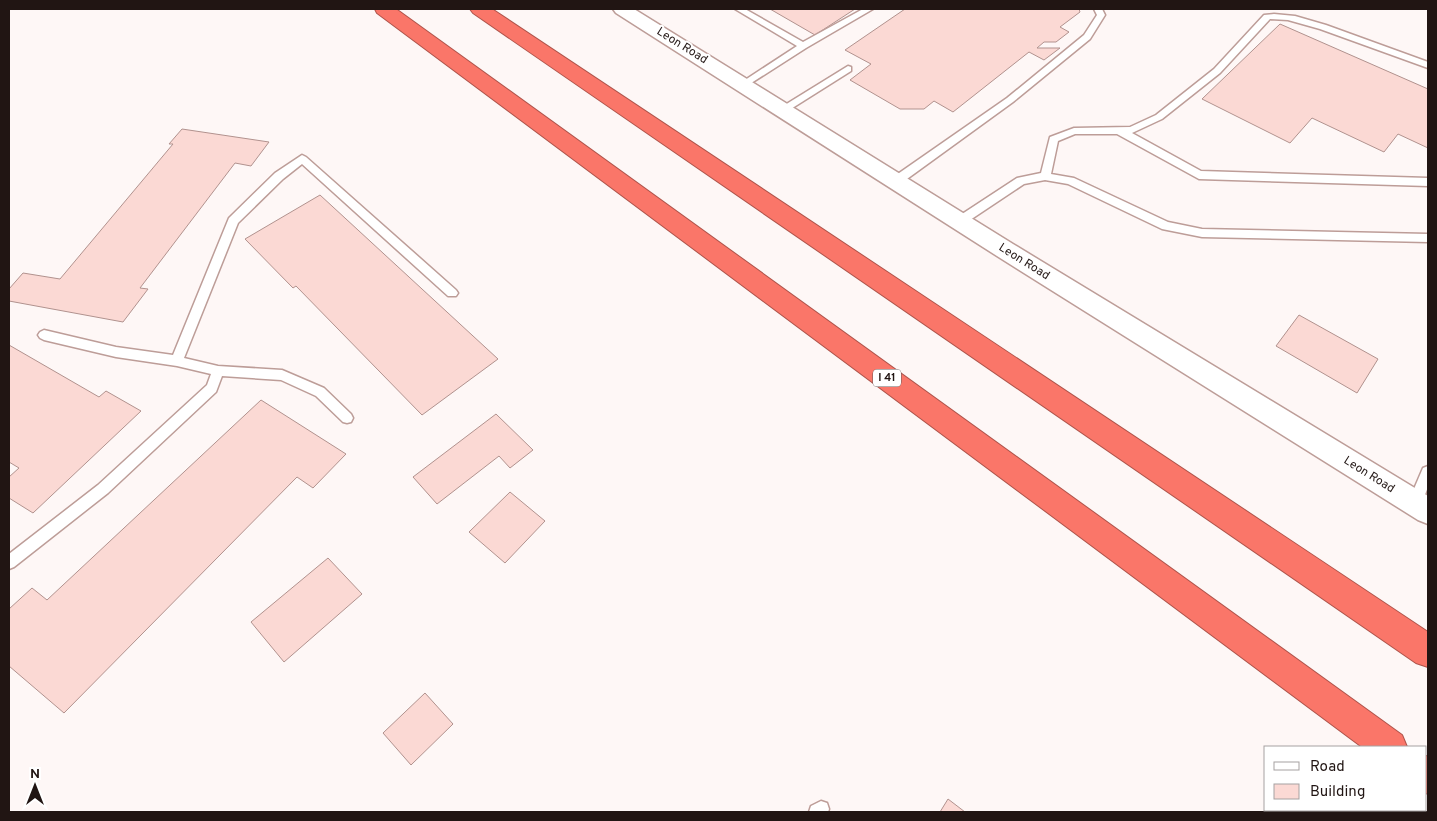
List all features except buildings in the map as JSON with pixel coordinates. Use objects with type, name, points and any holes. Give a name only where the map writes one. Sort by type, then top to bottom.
[{"type":"highway","name":"I 41","points":[[384,9],[1389,746]]},
{"type":"highway","points":[[480,9],[1428,651]]},
{"type":"street","name":"Leon Road","points":[[622,9],[745,84],[960,222],[1422,507]]},
{"type":"lane","points":[[739,9],[803,46]]},
{"type":"lane","points":[[745,84],[803,46],[869,9]]},
{"type":"lane","points":[[896,181],[1010,100],[1087,37],[1101,15],[1098,9]]},
{"type":"lane","points":[[1045,176],[1054,139],[1074,131],[1132,130],[1159,117],[1217,71],[1267,18],[1277,16],[1295,19],[1366,41],[1428,65]]},
{"type":"lane","points":[[783,110],[848,69]]},
{"type":"lane","points":[[1119,130],[1199,176],[1428,182]]},
{"type":"lane","points":[[177,361],[233,221],[279,176],[302,159],[452,293]]},
{"type":"lane","points":[[960,222],[1021,181],[1045,176],[1070,181],[1166,226],[1202,233],[1428,238]]},
{"type":"lane","points":[[44,335],[116,352],[177,361],[218,371],[282,375],[320,392],[347,418]]},
{"type":"lane","points":[[9,562],[104,489],[212,388],[218,371]]},
{"type":"lane","points":[[1422,507],[1428,472]]}]
